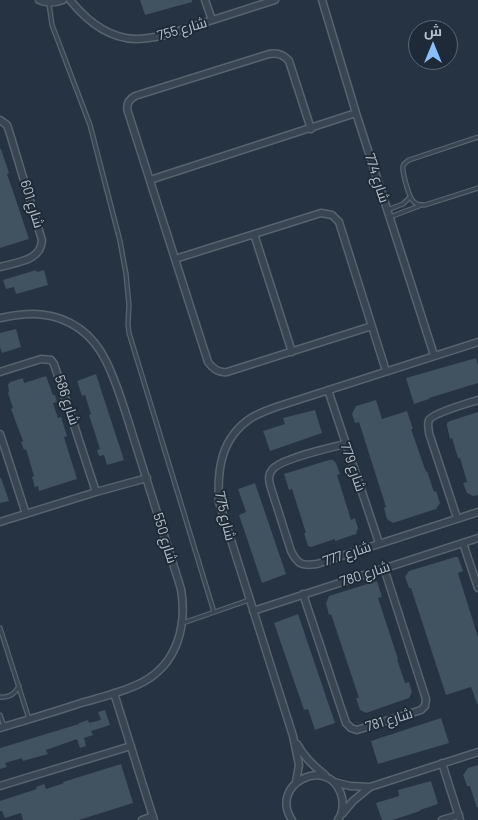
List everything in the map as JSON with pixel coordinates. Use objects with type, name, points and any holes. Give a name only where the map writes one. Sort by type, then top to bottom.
[{"type":"street","points":[[39,0],[49,3],[63,0]]},
{"type":"street","name":"شارع 755","points":[[70,0],[85,18],[98,27],[121,37],[133,39],[148,39],[166,35],[261,2],[272,0]]},
{"type":"street","points":[[205,0],[212,20]]},
{"type":"street","name":"شارع 774","points":[[322,0],[356,113],[434,355]]},
{"type":"street","points":[[311,129],[289,61],[277,53],[135,96],[128,102],[127,109],[208,362],[213,368],[220,372],[227,372],[372,326]]},
{"type":"street","points":[[150,180],[356,113]]},
{"type":"street","name":"شارع 601","points":[[0,120],[7,126],[10,134],[42,240],[42,247],[32,258],[0,267]]},
{"type":"street","points":[[175,259],[321,213],[334,217],[339,222],[386,371]]},
{"type":"street","points":[[254,234],[292,352]]},
{"type":"street","name":"شارع 550","points":[[0,318],[18,314],[44,314],[68,322],[80,329],[99,348],[111,372],[146,478],[181,588],[183,603],[183,623],[176,646],[169,659],[157,672],[144,681],[114,693],[2,728]]},
{"type":"street","name":"شارع 775","points":[[296,782],[299,765],[293,736],[219,502],[218,487],[222,456],[227,444],[242,426],[251,418],[276,406],[478,342]]},
{"type":"street","name":"شارع 586","points":[[0,372],[41,359],[51,360],[54,364],[96,492]]},
{"type":"street","name":"شارع 779","points":[[328,390],[379,543]]},
{"type":"street","points":[[457,518],[428,425],[429,420],[436,414],[478,400]]},
{"type":"street","points":[[0,434],[26,514]]},
{"type":"street","name":"شارع 777","points":[[345,444],[285,461],[272,469],[269,477],[291,551],[295,559],[301,564],[317,564],[478,512]]},
{"type":"street","points":[[0,522],[146,478]]},
{"type":"street","name":"شارع 780","points":[[253,610],[478,538]]},
{"type":"street","points":[[464,543],[478,588]]},
{"type":"street","name":"شارع 781","points":[[302,594],[346,723],[351,728],[357,730],[422,710],[426,699],[384,568]]},
{"type":"street","points":[[114,693],[154,818],[142,820]]},
{"type":"street","name":"شارع 775","points":[[293,736],[302,754],[333,781]]},
{"type":"street","points":[[0,786],[131,746]]},
{"type":"street","points":[[339,819],[353,801],[370,787],[478,752]]},
{"type":"street","points":[[442,763],[460,817],[442,820]]},
{"type":"street","points":[[292,820],[286,806],[287,797],[290,789],[304,777],[323,776],[350,786],[370,787]]},
{"type":"street","points":[[333,781],[340,790],[343,799],[343,808],[339,819]]},
{"type":"lane","points":[[49,3],[52,25],[90,125],[120,241],[126,274],[130,333],[214,612]]},
{"type":"lane","points":[[421,205],[414,202],[410,197],[403,169],[407,161],[478,137]]},
{"type":"lane","points":[[390,218],[421,205],[478,188]]},
{"type":"lane","points":[[387,210],[403,204],[410,197]]},
{"type":"lane","points":[[183,623],[249,600]]},
{"type":"lane","points":[[0,628],[29,719]]},
{"type":"lane","points":[[0,638],[4,641]]},
{"type":"lane","points":[[0,697],[4,698],[12,695],[19,686]]},
{"type":"lane","points":[[0,715],[2,728]]},
{"type":"building","points":[[140,0],[192,0],[192,2],[145,15]]},
{"type":"building","points":[[0,149],[29,239],[0,248]]},
{"type":"building","points":[[36,270],[37,272],[44,270],[48,285],[16,294],[14,287],[6,289],[3,280]]},
{"type":"building","points":[[16,329],[21,347],[2,353],[0,333]]},
{"type":"building","points":[[476,358],[478,383],[414,404],[406,378]]},
{"type":"building","points":[[96,374],[124,460],[107,465],[104,455],[99,456],[97,450],[100,449],[89,415],[91,414],[85,395],[82,396],[77,381]]},
{"type":"building","points":[[46,376],[53,395],[55,395],[57,402],[53,403],[58,418],[61,417],[67,436],[64,437],[77,479],[39,491],[38,486],[35,487],[32,477],[34,476],[26,449],[24,450],[21,442],[23,441],[11,409],[13,408],[8,393],[8,385],[10,382],[23,378],[24,383]]},
{"type":"building","points":[[376,400],[382,419],[407,411],[413,429],[411,429],[426,472],[440,503],[436,509],[393,523],[387,519],[384,508],[386,507],[359,422],[355,423],[352,414],[356,406]]},
{"type":"building","points":[[315,410],[322,433],[270,451],[263,431],[285,424],[283,418]]},
{"type":"building","points":[[478,412],[478,495],[473,496],[467,493],[463,483],[467,482],[460,458],[458,458],[452,438],[450,439],[447,423]]},
{"type":"building","points":[[333,460],[336,463],[340,474],[337,475],[351,520],[355,518],[358,528],[356,534],[311,547],[308,546],[304,533],[306,533],[292,489],[289,490],[284,474]]},
{"type":"building","points":[[0,478],[9,501],[0,503]]},
{"type":"building","points":[[255,483],[286,574],[262,583],[239,515],[246,512],[238,489]]},
{"type":"building","points":[[458,557],[463,571],[458,573],[478,637],[478,704],[471,687],[446,695],[411,588],[409,588],[405,577],[409,571]]},
{"type":"building","points":[[377,581],[382,597],[378,598],[397,659],[405,683],[409,682],[412,692],[409,698],[366,713],[360,710],[356,698],[359,698],[326,603],[329,596]]},
{"type":"building","points":[[298,614],[335,723],[315,730],[308,709],[304,710],[274,623]]},
{"type":"building","points":[[105,710],[110,725],[91,731],[93,735],[84,738],[86,746],[80,748],[77,739],[46,750],[48,754],[23,761],[22,758],[5,763],[7,767],[0,769],[0,748],[88,720],[89,723],[101,720],[98,712]]},
{"type":"building","points":[[441,718],[449,743],[378,764],[371,741]]},
{"type":"building","points":[[121,764],[133,803],[79,820],[23,820],[21,813],[5,818],[2,811],[0,811],[0,801],[37,789],[36,787],[44,784],[46,789]]},
{"type":"building","points":[[478,765],[477,808],[470,786],[467,786],[463,775],[468,768]]},
{"type":"building","points":[[431,781],[438,804],[393,820],[382,820],[376,803],[399,796],[398,790]]}]
